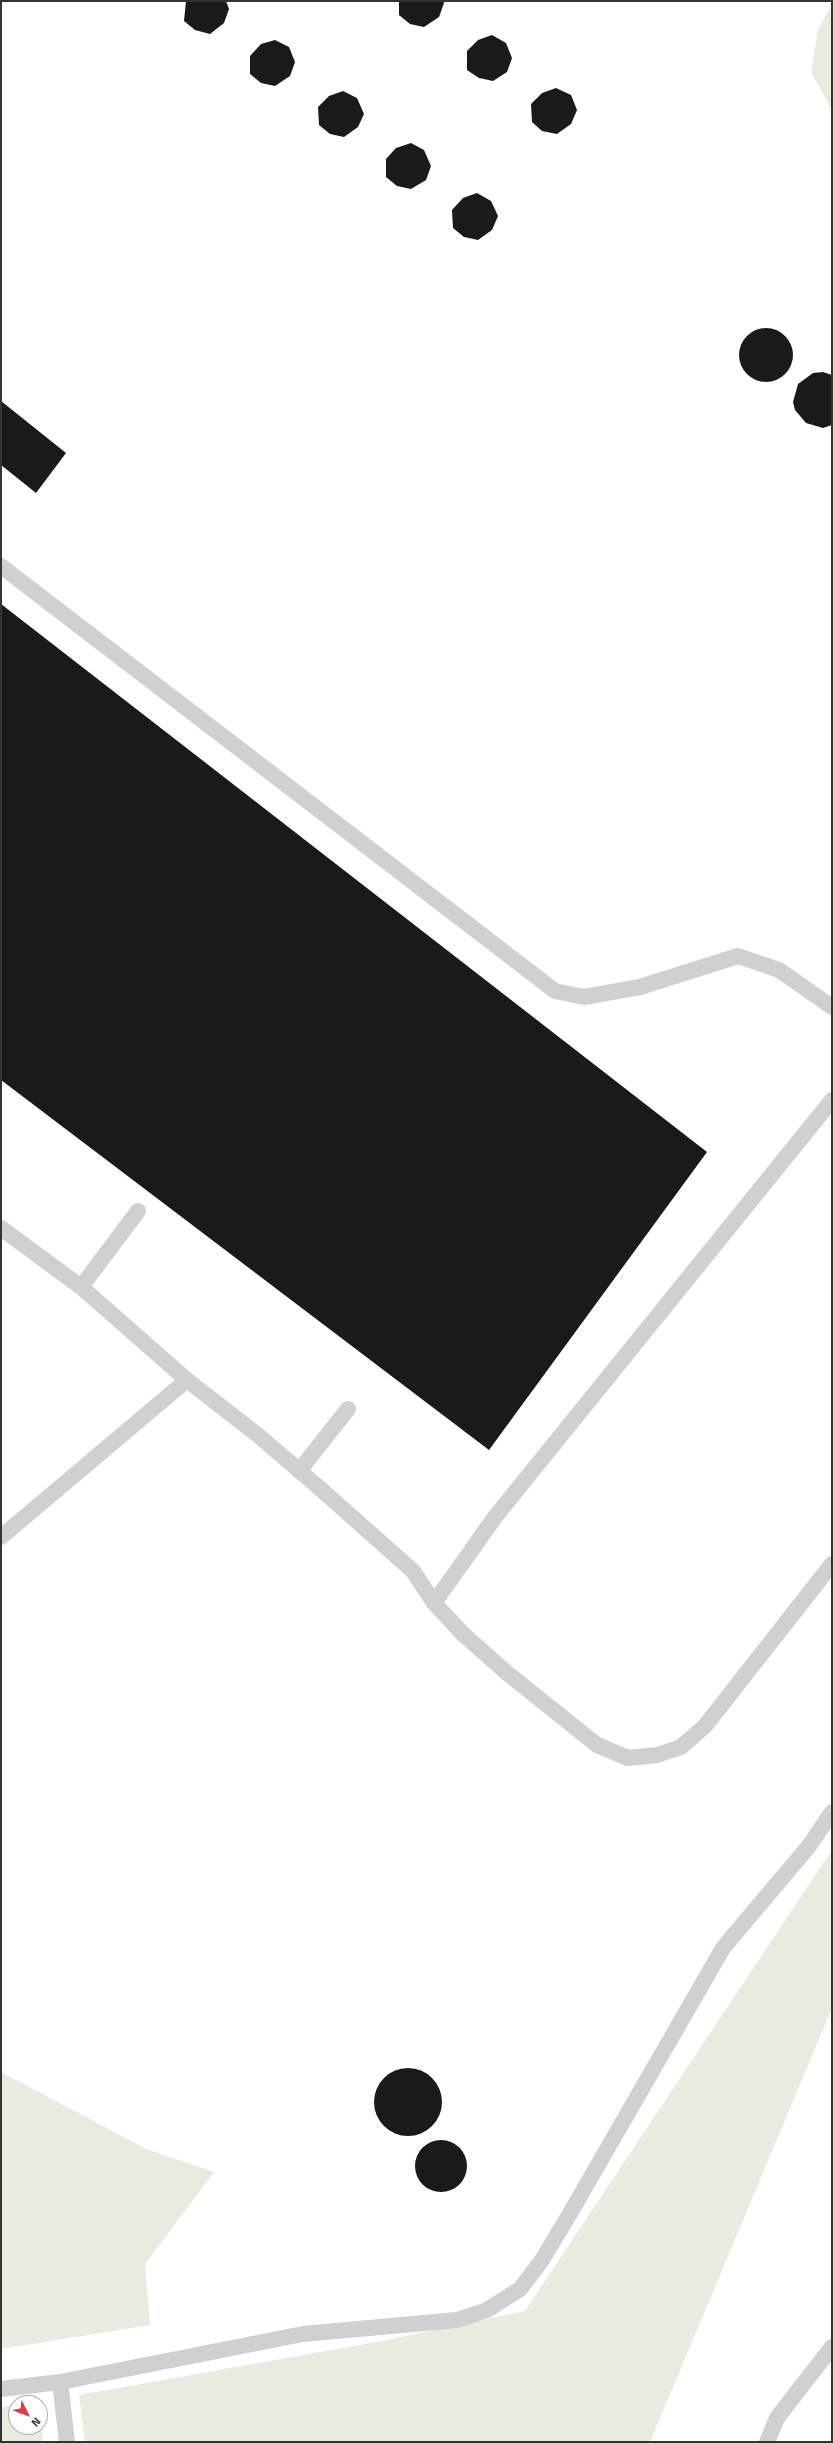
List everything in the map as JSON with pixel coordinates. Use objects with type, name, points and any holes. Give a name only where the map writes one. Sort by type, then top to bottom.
[{"type":"lane","points":[[1,566],[554,991],[584,997],[640,987],[738,956],[779,970],[832,1007]]},
{"type":"lane","points":[[434,1603],[495,1517],[832,1100]]},
{"type":"lane","points":[[81,1287],[138,1211]]},
{"type":"lane","points":[[1,1228],[81,1287],[187,1380],[259,1436],[413,1571],[434,1603],[463,1634],[507,1673],[597,1745],[628,1758],[657,1755],[681,1747],[705,1726],[832,1564]]},
{"type":"lane","points":[[1,1537],[187,1380]]},
{"type":"lane","points":[[299,1471],[348,1410]]},
{"type":"lane","points":[[1,2389],[60,2382],[303,2334],[457,2320],[487,2310],[520,2289],[542,2260],[572,2210],[723,1948],[808,1846],[832,1812]]},
{"type":"lane","points":[[767,2442],[777,2418],[832,2347]]},
{"type":"lane","points":[[60,2382],[68,2442]]},
{"type":"shaded area","points":[[832,4],[832,110],[811,72],[818,30]]},
{"type":"shaded area","points":[[832,1850],[832,2008],[650,2442],[85,2442],[79,2395],[382,2341],[525,2311]]},
{"type":"shaded area","points":[[1,2072],[146,2149],[214,2172],[145,2264],[150,2325],[1,2349]]},
{"type":"shaded area","points":[[8,2406],[8,2435],[42,2435],[43,2442],[1,2442],[1,2408]]},
{"type":"building","points":[[186,1],[226,1],[229,9],[224,23],[210,34],[195,30],[184,21]]},
{"type":"building","points":[[399,1],[443,1],[444,3],[439,17],[424,27],[410,24],[399,15]]},
{"type":"building","points":[[492,35],[506,43],[512,58],[507,72],[493,81],[479,78],[467,70],[467,51],[478,40]]},
{"type":"building","points":[[275,40],[289,47],[295,62],[290,76],[275,86],[261,83],[250,74],[250,56],[261,44]]},
{"type":"building","points":[[556,88],[571,95],[577,110],[571,124],[557,134],[542,131],[532,122],[531,104],[542,93]]},
{"type":"building","points":[[343,91],[357,98],[364,114],[358,127],[344,137],[330,134],[319,125],[318,107],[329,96]]},
{"type":"building","points":[[411,143],[424,150],[431,166],[426,180],[411,189],[397,186],[386,177],[386,159],[396,148]]},
{"type":"building","points":[[477,193],[491,201],[498,216],[492,230],[478,240],[464,237],[453,228],[452,210],[463,198]]},
{"type":"building","points":[[761,328],[771,328],[781,332],[789,340],[793,350],[793,360],[789,370],[781,378],[771,382],[761,382],[751,378],[743,370],[739,360],[739,350],[743,340],[751,332]]},
{"type":"building","points":[[823,372],[832,375],[832,425],[823,428],[806,423],[795,410],[793,402],[798,384],[813,373]]},
{"type":"building","points":[[1,401],[66,453],[36,493],[1,465]]},
{"type":"building","points":[[1,604],[707,1152],[489,1450],[1,1080]]},
{"type":"building","points":[[401,2068],[415,2068],[427,2073],[437,2083],[442,2095],[442,2109],[437,2121],[427,2131],[415,2136],[401,2136],[389,2131],[379,2121],[374,2109],[374,2095],[379,2083],[389,2073]]},
{"type":"building","points":[[436,2140],[446,2140],[455,2144],[463,2152],[467,2161],[467,2171],[463,2180],[455,2188],[446,2192],[436,2192],[427,2188],[419,2180],[415,2171],[415,2161],[419,2152],[427,2144]]}]
